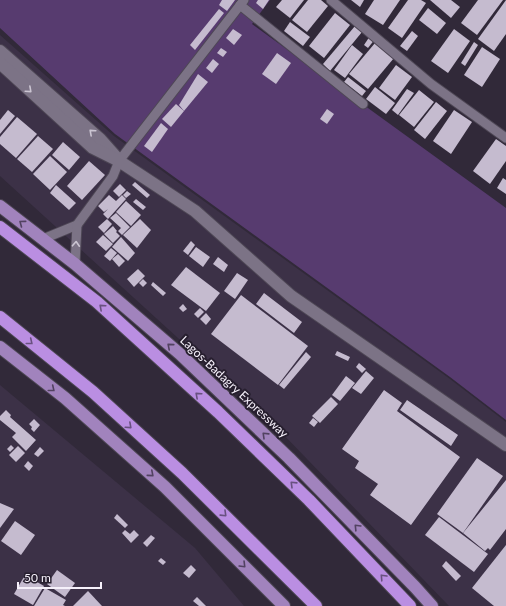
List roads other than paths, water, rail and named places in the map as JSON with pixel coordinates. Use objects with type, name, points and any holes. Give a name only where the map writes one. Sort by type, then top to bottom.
[{"type":"highway","points":[[0,227],[96,302],[218,412],[309,500],[385,578],[410,606]]},
{"type":"highway","points":[[0,317],[92,392],[182,473],[316,606]]},
{"type":"main road","points":[[0,51],[100,140],[119,161]]},
{"type":"main road","points":[[0,63],[93,148],[119,161],[195,211],[291,296],[506,445]]},
{"type":"main road","name":"Lagos-Badagry Expressway","points":[[0,206],[75,264],[180,354],[289,458],[432,606]]},
{"type":"main road","points":[[0,347],[65,398],[165,487],[284,606]]},
{"type":"street","points":[[331,0],[431,84],[506,138]]},
{"type":"street","points":[[43,239],[77,225],[113,176],[119,161],[242,2],[363,104]]},
{"type":"street","points":[[75,264],[77,225]]}]
